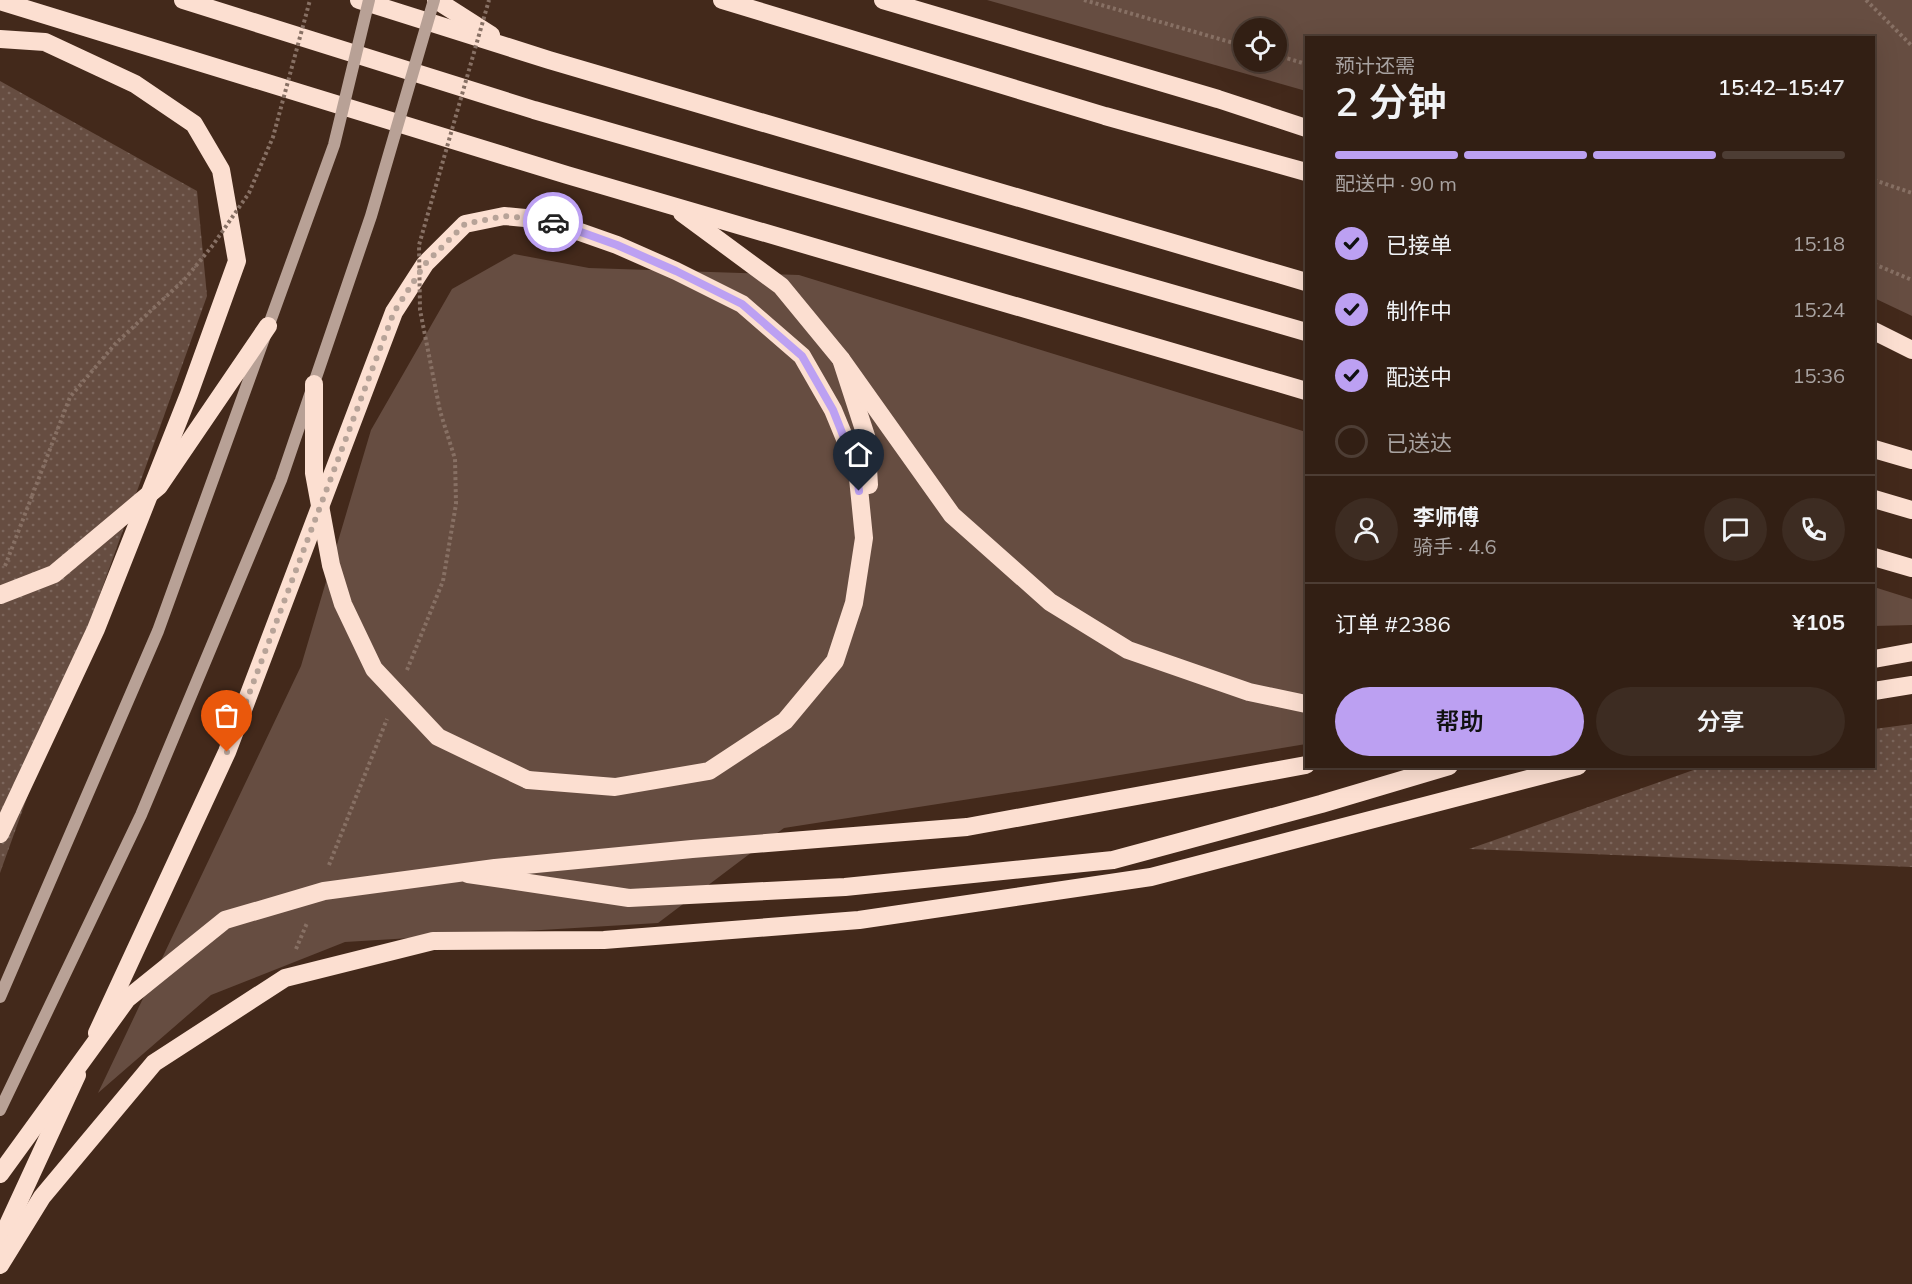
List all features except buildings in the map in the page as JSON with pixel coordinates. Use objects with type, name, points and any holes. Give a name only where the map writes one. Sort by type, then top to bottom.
[{"type":"highway","points":[[183,0],[534,110],[1303,331]]},
{"type":"highway","points":[[359,0],[513,49],[1305,282]]},
{"type":"highway","points":[[435,0],[513,49]]},
{"type":"highway","points":[[722,0],[1105,116],[1305,172]]},
{"type":"highway","points":[[883,0],[1218,99],[1305,128]]},
{"type":"highway","points":[[6,4],[671,205],[1305,391]]},
{"type":"highway","points":[[0,39],[45,42],[135,84],[194,124],[221,170],[237,261],[189,394],[96,628],[0,834]]},
{"type":"highway","points":[[671,205],[781,286],[841,359],[952,515],[1050,602],[1128,651],[1249,692],[1305,704]]},
{"type":"highway","points":[[0,1242],[227,752],[394,312],[425,264],[465,224],[504,216],[546,220],[617,245],[742,304],[802,356],[833,410],[856,468],[864,538],[854,603]]},
{"type":"highway","points":[[0,595],[54,574],[159,486],[268,326]]},
{"type":"highway","points":[[1875,332],[1912,350]]},
{"type":"highway","points":[[314,384],[314,472],[331,565],[343,604],[374,669],[438,737],[528,780],[615,787],[709,771],[785,721],[835,661],[854,603],[870,514],[866,436],[841,359]]},
{"type":"highway","points":[[1875,449],[1912,460]]},
{"type":"highway","points":[[1875,499],[1912,510]]},
{"type":"highway","points":[[1875,557],[1912,568]]},
{"type":"highway","points":[[1875,659],[1912,652]]},
{"type":"highway","points":[[1875,691],[1912,685]]},
{"type":"highway","points":[[0,1174],[127,999],[225,920],[324,891],[460,873],[692,849],[967,827],[1305,765]]},
{"type":"highway","points":[[460,873],[629,898],[845,888],[1113,860],[1321,804],[1442,768]]},
{"type":"highway","points":[[0,1265],[42,1197],[154,1063],[285,978],[433,941],[604,940],[859,920],[1151,877],[1570,768]]},
{"type":"main road","points":[[0,997],[158,631],[334,145],[369,0]]},
{"type":"main road","points":[[0,1110],[141,815],[281,480],[371,216],[435,0]]},
{"type":"path","points":[[4,568],[70,397],[116,343],[185,279],[213,245],[249,193],[273,137],[310,0]]},
{"type":"path","points":[[404,679],[443,581],[456,504],[455,459],[440,411],[420,310],[419,245],[489,0]]},
{"type":"path","points":[[1084,0],[1233,43]]},
{"type":"path","points":[[1866,0],[1912,46]]},
{"type":"path","points":[[1287,58],[1305,64]]},
{"type":"path","points":[[1875,180],[1912,193]]},
{"type":"path","points":[[1875,264],[1912,280]]},
{"type":"path","points":[[326,872],[390,711]]},
{"type":"path","points":[[285,978],[310,914]]},
{"type":"shaded area","points":[[987,0],[1912,0],[1912,316],[1875,298],[1875,36],[1305,36],[1305,91],[1239,72],[1287,72],[1287,18],[1233,18],[1233,70]]},
{"type":"shaded area","points":[[0,81],[197,191],[207,296],[0,873]]},
{"type":"shaded area","points":[[514,254],[589,268],[799,275],[1305,432],[1305,744],[784,828],[658,923],[345,942],[211,995],[98,1093],[301,666],[371,430],[452,289]]},
{"type":"shaded area","points":[[1875,587],[1912,599],[1912,625],[1875,626]]},
{"type":"shaded area","points":[[1912,724],[1912,867],[1469,849],[1699,768],[1875,768],[1875,729]]},
{"type":"way so far","points":[[227,752],[394,312],[425,264],[465,224],[504,216],[553,222]]},
{"type":"route","points":[[553,222],[617,245],[742,304],[802,356],[833,410],[856,468],[859,491]]}]
